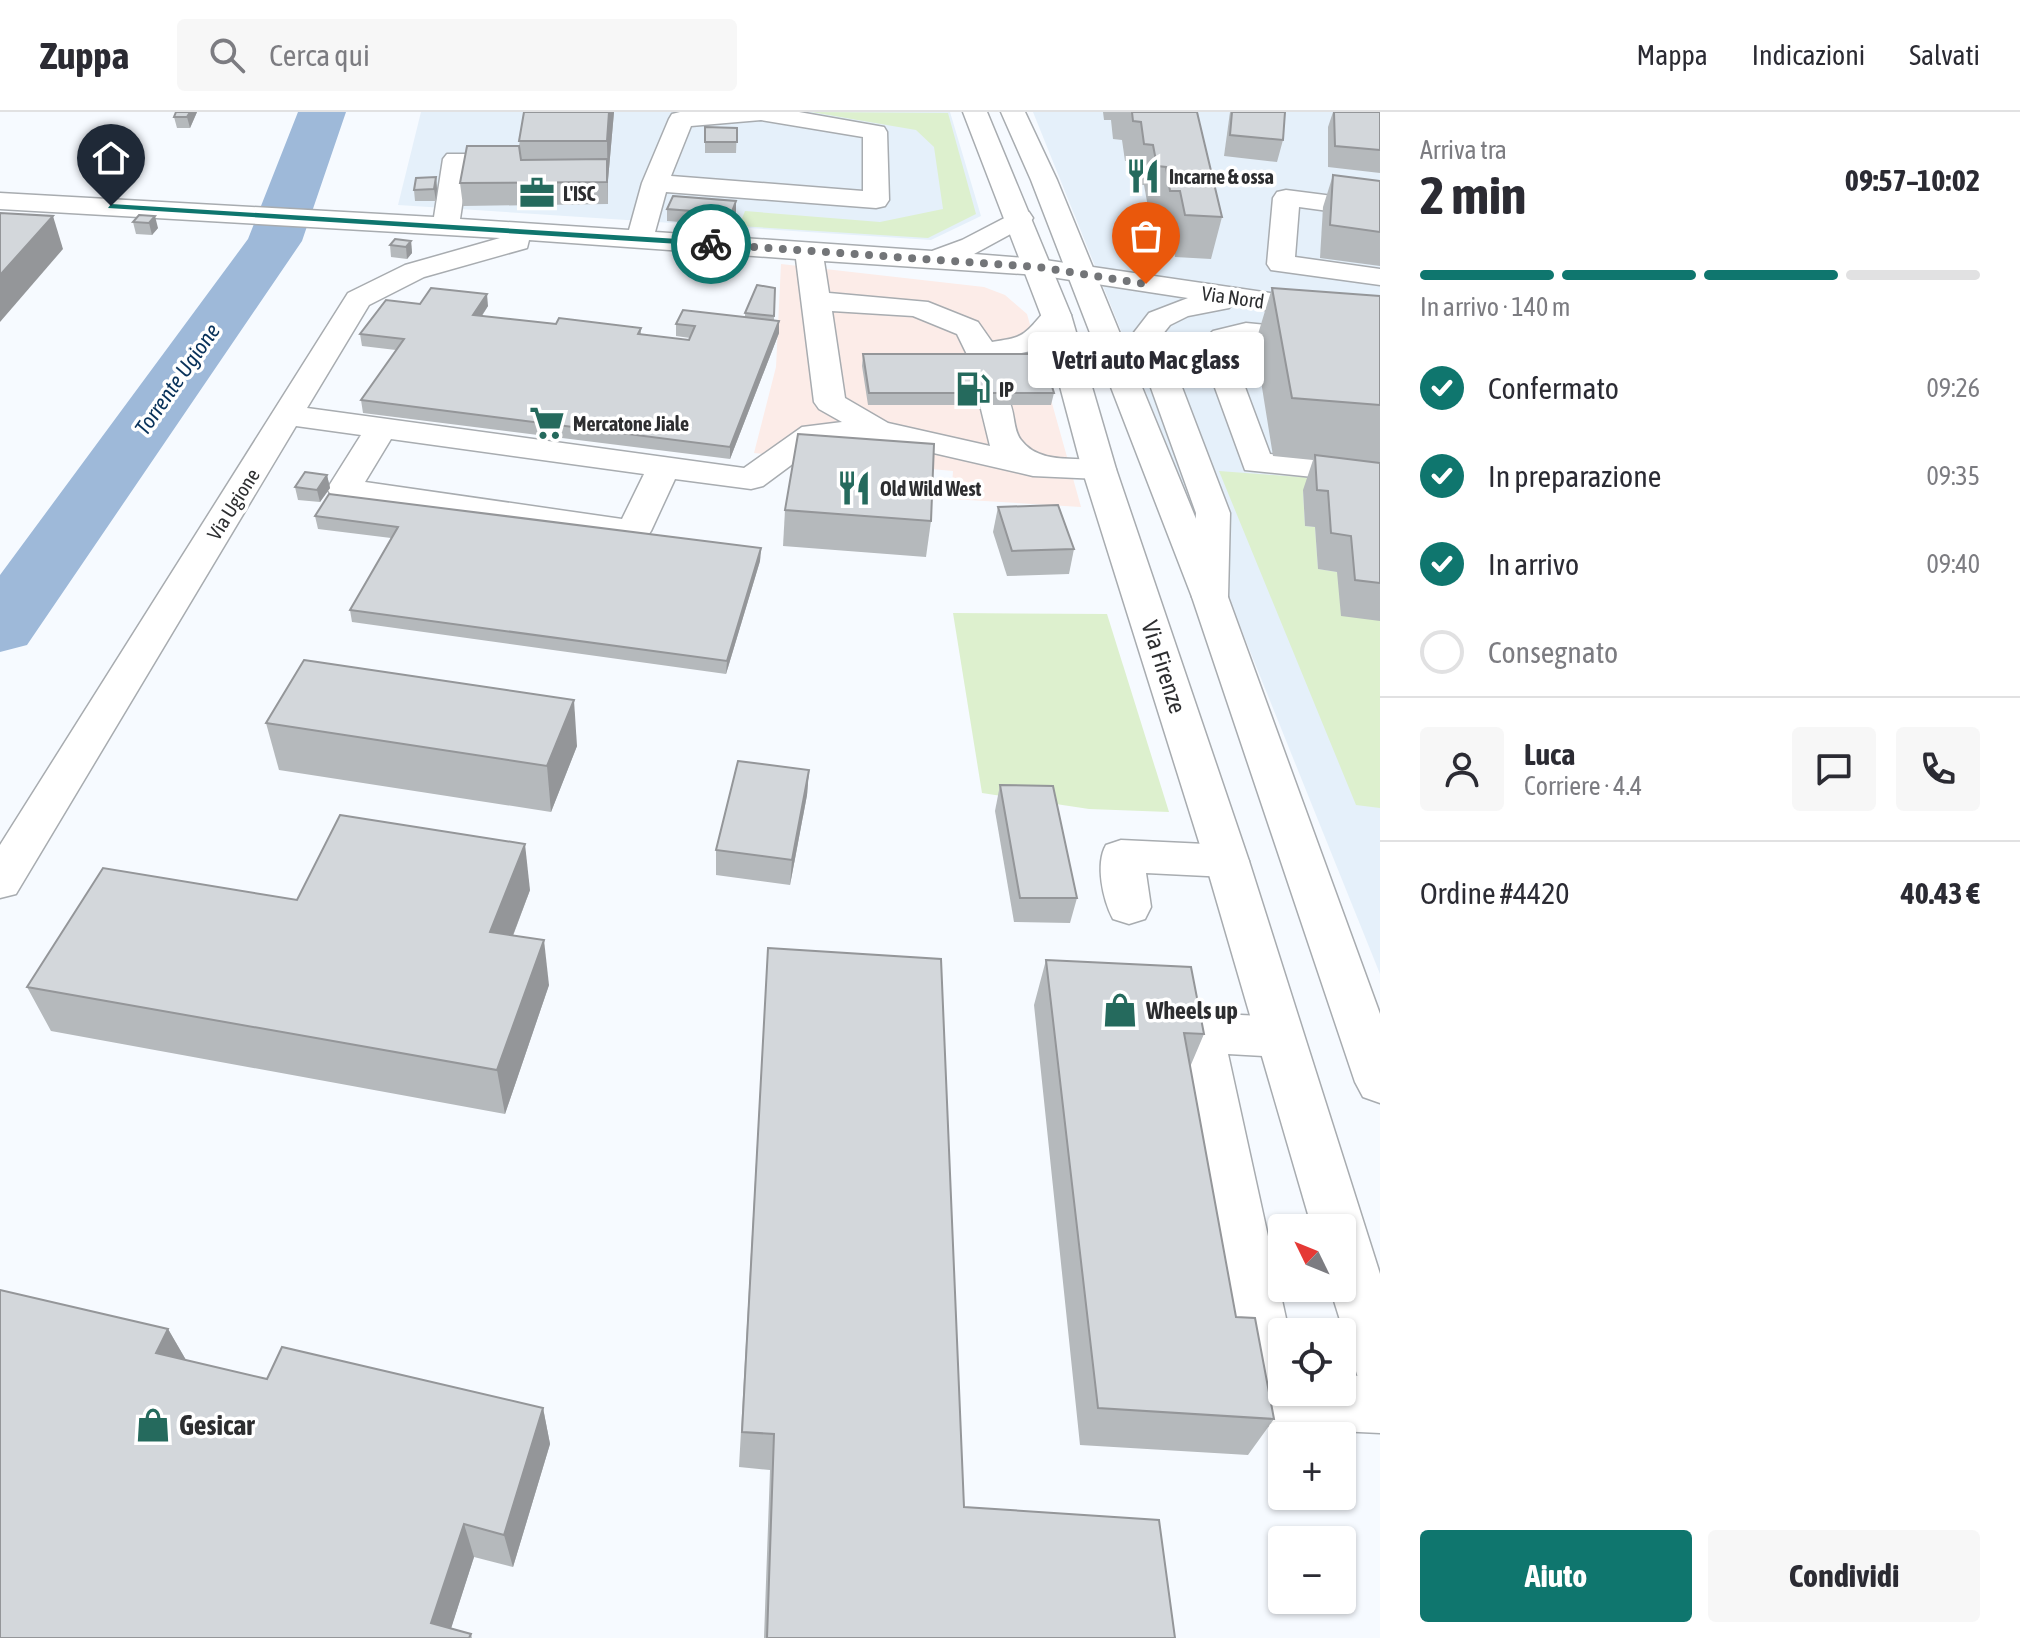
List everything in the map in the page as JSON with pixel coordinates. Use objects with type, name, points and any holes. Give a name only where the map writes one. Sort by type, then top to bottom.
[{"type":"street","name":"Via Firenze","points":[[975,112],[1020,218],[1056,315],[1099,469],[1227,861],[1335,1214]]},
{"type":"street","points":[[1013,112],[1210,597],[1380,1082]]},
{"type":"street","points":[[640,239],[655,183],[681,119],[761,113],[875,132],[876,200],[655,183]]},
{"type":"street","points":[[446,226],[456,159]]},
{"type":"street","points":[[1380,210],[1286,198],[1281,264],[1380,277]]},
{"type":"street","name":"Via Nord","points":[[0,201],[403,223],[1038,267],[1380,318]]},
{"type":"street","points":[[928,259],[972,246],[1020,218]]},
{"type":"street","name":"Via Ugione","points":[[0,882],[358,299],[382,283],[413,271],[550,234]]},
{"type":"street","points":[[809,250],[830,402],[877,430]]},
{"type":"street","points":[[816,301],[918,308],[968,328],[985,359],[1033,342],[1056,315]]},
{"type":"street","points":[[1210,597],[1213,513],[1147,335],[1155,321],[1177,310],[1224,302],[1266,302]]},
{"type":"street","points":[[1380,344],[1245,330],[1226,335],[1214,344],[1257,463],[1380,474]]},
{"type":"street","points":[[996,405],[1004,443],[1033,466]]},
{"type":"street","points":[[287,415],[382,428],[534,442],[664,467],[751,479],[813,434],[877,430],[1033,466],[1099,469]]},
{"type":"street","points":[[382,428],[344,489],[634,531],[664,467]]},
{"type":"street","points":[[1129,907],[1121,856],[1227,861]]},
{"type":"street","points":[[1280,1037],[1199,1033],[1275,1400],[1380,1405]]},
{"type":"street","points":[[1356,1285],[1380,1365]]},
{"type":"shaded area","points":[[421,112],[950,112],[981,216],[931,240],[398,205]]},
{"type":"shaded area","points":[[1033,112],[1380,112],[1380,974]]},
{"type":"shaded area","points":[[781,264],[984,287],[1005,295],[1027,314],[1081,507],[951,499],[953,471],[754,453],[776,367]]},
{"type":"green space","points":[[811,112],[948,113],[976,214],[928,238],[739,226],[745,211],[880,222],[943,209],[934,147],[916,130]]},
{"type":"green space","points":[[1219,471],[1380,483],[1303,491],[1305,526],[1315,527],[1318,569],[1337,572],[1380,621],[1380,808],[1356,805]]},
{"type":"green space","points":[[953,613],[1107,614],[1169,812],[1089,809],[982,793]]},
{"type":"building","points":[[176,112],[190,112],[187,117],[174,117]]},
{"type":"building","points":[[524,112],[609,112],[607,141],[519,141]]},
{"type":"building","points":[[1132,112],[1197,112],[1222,217],[1185,215],[1180,191],[1170,191],[1166,167],[1157,166],[1153,145],[1144,144],[1141,122],[1133,121]]},
{"type":"building","points":[[1232,112],[1285,112],[1283,140],[1230,135]]},
{"type":"building","points":[[1334,112],[1380,112],[1380,150],[1335,146]]},
{"type":"building","points":[[705,127],[737,128],[737,142],[705,142]]},
{"type":"building","points":[[467,146],[519,146],[521,160],[607,159],[607,182],[460,183]]},
{"type":"building","points":[[1333,175],[1380,181],[1380,232],[1330,225]]},
{"type":"building","points":[[436,177],[434,189],[414,190],[416,178]]},
{"type":"building","points":[[673,196],[736,201],[731,214],[667,209]]},
{"type":"building","points":[[0,213],[53,216],[0,275]]},
{"type":"building","points":[[139,215],[155,216],[149,223],[133,222]]},
{"type":"building","points":[[395,239],[411,241],[406,247],[390,245]]},
{"type":"building","points":[[757,285],[775,288],[774,316],[745,313]]},
{"type":"building","points":[[431,288],[487,294],[473,315],[556,324],[559,318],[641,328],[638,334],[689,340],[695,326],[676,324],[683,310],[779,321],[730,447],[361,400],[404,339],[360,334],[386,300],[420,304]]},
{"type":"building","points":[[1272,288],[1380,296],[1380,405],[1292,398]]},
{"type":"building","points":[[863,354],[1042,354],[1054,393],[869,393]]},
{"type":"building","points":[[798,434],[934,444],[931,521],[785,510]]},
{"type":"building","points":[[1315,455],[1380,463],[1380,583],[1355,580],[1351,536],[1331,533],[1328,491],[1317,490]]},
{"type":"building","points":[[305,472],[327,475],[317,490],[295,487]]},
{"type":"building","points":[[329,494],[761,548],[727,661],[350,610],[398,527],[315,516]]},
{"type":"building","points":[[1058,505],[1074,549],[1012,551],[998,507]]},
{"type":"building","points":[[304,660],[574,700],[547,766],[266,723]]},
{"type":"building","points":[[738,761],[809,770],[792,860],[716,850]]},
{"type":"building","points":[[1000,785],[1053,786],[1077,898],[1020,898]]},
{"type":"building","points":[[340,815],[525,844],[490,932],[544,940],[497,1070],[27,987],[103,868],[297,900]]},
{"type":"building","points":[[768,948],[941,959],[964,1507],[1159,1520],[1175,1638],[767,1638],[774,1434],[742,1432]]},
{"type":"building","points":[[1046,960],[1191,967],[1204,1034],[1184,1033],[1236,1317],[1255,1318],[1268,1387],[1268,1406],[1272,1406],[1274,1419],[1098,1408]]},
{"type":"building","points":[[0,1290],[168,1329],[156,1353],[267,1379],[282,1347],[543,1408],[504,1535],[464,1524],[431,1623],[471,1634],[469,1638],[0,1638]]},
{"type":"waterway","name":"Torrente Ugione","points":[[0,628],[275,241],[322,112]]},
{"type":"way so far","points":[[711,244],[1038,267],[1146,284]]},
{"type":"place","name":"Incarne & ossa","points":[[1143,176]]},
{"type":"place","name":"L'ISC","points":[[537,193]]},
{"type":"place","name":"Vetri auto Mac glass","points":[[1146,284]]},
{"type":"place","name":"IP","points":[[973,389]]},
{"type":"place","name":"Mercatone Jiale","points":[[547,423]]},
{"type":"place","name":"Old Wild West","points":[[854,488]]},
{"type":"place","name":"Wheels up","points":[[1120,1010]]},
{"type":"place","name":"Gesicar","points":[[153,1425]]},
{"type":"route","points":[[111,206],[711,244]]}]
